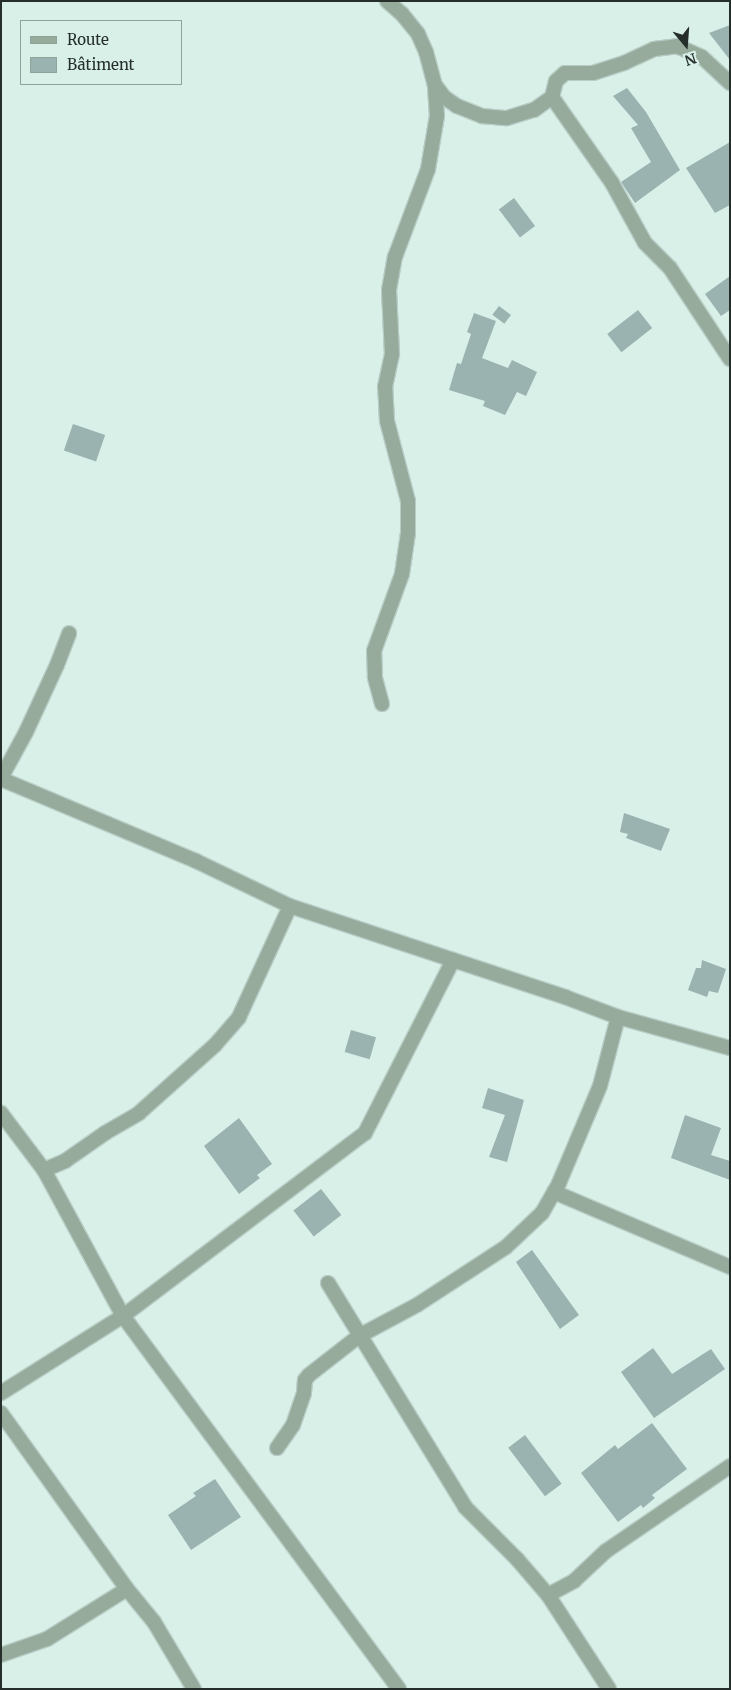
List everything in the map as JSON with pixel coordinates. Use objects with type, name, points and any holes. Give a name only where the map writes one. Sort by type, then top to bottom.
[{"type":"street","points":[[382,704],[375,677],[374,652],[402,574],[408,509],[408,501],[387,421],[385,387],[392,354],[389,290],[394,258],[428,169],[437,116],[435,85],[426,52],[418,34],[402,14],[388,1]]},
{"type":"street","points":[[435,85],[444,97],[457,106],[482,116],[507,118],[534,110],[552,97],[556,81],[565,73],[593,73],[624,63],[654,49],[677,46],[702,57],[730,83]]},
{"type":"street","points":[[552,97],[612,183],[644,243],[670,268],[730,359]]},
{"type":"street","points":[[69,633],[57,666],[26,732],[1,778],[196,860],[290,906],[618,1017],[730,1048]]},
{"type":"street","points":[[44,1170],[65,1162],[104,1133],[139,1113],[215,1045],[239,1017],[290,906]]},
{"type":"street","points":[[1,1392],[124,1316],[365,1133],[453,960]]},
{"type":"street","points":[[277,1448],[294,1425],[304,1393],[305,1380],[359,1336],[417,1305],[506,1246],[542,1213],[554,1192],[600,1086],[618,1017]]},
{"type":"street","points":[[1,1113],[44,1170],[124,1316],[399,1689]]},
{"type":"street","points":[[554,1192],[730,1267]]},
{"type":"street","points":[[328,1283],[465,1507],[517,1558],[548,1595],[609,1689]]},
{"type":"street","points":[[1,1412],[127,1589],[154,1622],[194,1689]]},
{"type":"street","points":[[548,1595],[574,1581],[606,1551],[730,1466]]},
{"type":"street","points":[[1,1655],[47,1639],[127,1589]]},
{"type":"building","points":[[730,25],[730,60],[709,33]]},
{"type":"building","points":[[627,88],[646,112],[680,170],[635,203],[621,182],[651,162],[631,128],[638,125],[613,96]]},
{"type":"building","points":[[730,142],[730,205],[715,213],[686,168]]},
{"type":"building","points":[[514,198],[535,226],[520,237],[499,209]]},
{"type":"building","points":[[730,276],[730,310],[721,316],[705,294]]},
{"type":"building","points":[[499,306],[511,315],[504,324],[492,315]]},
{"type":"building","points":[[638,310],[652,328],[621,352],[607,334]]},
{"type":"building","points":[[474,313],[496,321],[482,358],[508,368],[512,360],[537,372],[526,396],[517,392],[505,415],[483,406],[485,401],[449,390],[457,363],[461,364],[471,334],[467,332]]},
{"type":"building","points":[[73,424],[105,435],[96,462],[64,450]]},
{"type":"building","points":[[624,813],[670,829],[661,851],[626,838],[628,834],[620,832]]},
{"type":"building","points":[[702,960],[726,969],[718,993],[709,991],[707,997],[688,990],[696,968],[701,968]]},
{"type":"building","points":[[351,1030],[376,1037],[370,1059],[345,1052]]},
{"type":"building","points":[[488,1088],[524,1100],[507,1162],[489,1157],[505,1115],[482,1108]]},
{"type":"building","points":[[685,1115],[721,1128],[711,1155],[730,1161],[730,1180],[671,1158]]},
{"type":"building","points":[[239,1118],[272,1164],[257,1175],[260,1178],[239,1194],[204,1146]]},
{"type":"building","points":[[321,1189],[341,1215],[314,1237],[293,1211]]},
{"type":"building","points":[[532,1250],[579,1315],[560,1329],[516,1262]]},
{"type":"building","points":[[653,1348],[672,1374],[711,1349],[725,1369],[654,1418],[621,1372]]},
{"type":"building","points":[[652,1423],[687,1469],[652,1495],[655,1498],[643,1508],[641,1505],[618,1522],[581,1473],[615,1445],[618,1449]]},
{"type":"building","points":[[525,1435],[562,1484],[545,1496],[508,1448]]},
{"type":"building","points":[[215,1479],[241,1517],[191,1550],[168,1515],[196,1496],[193,1493]]}]
